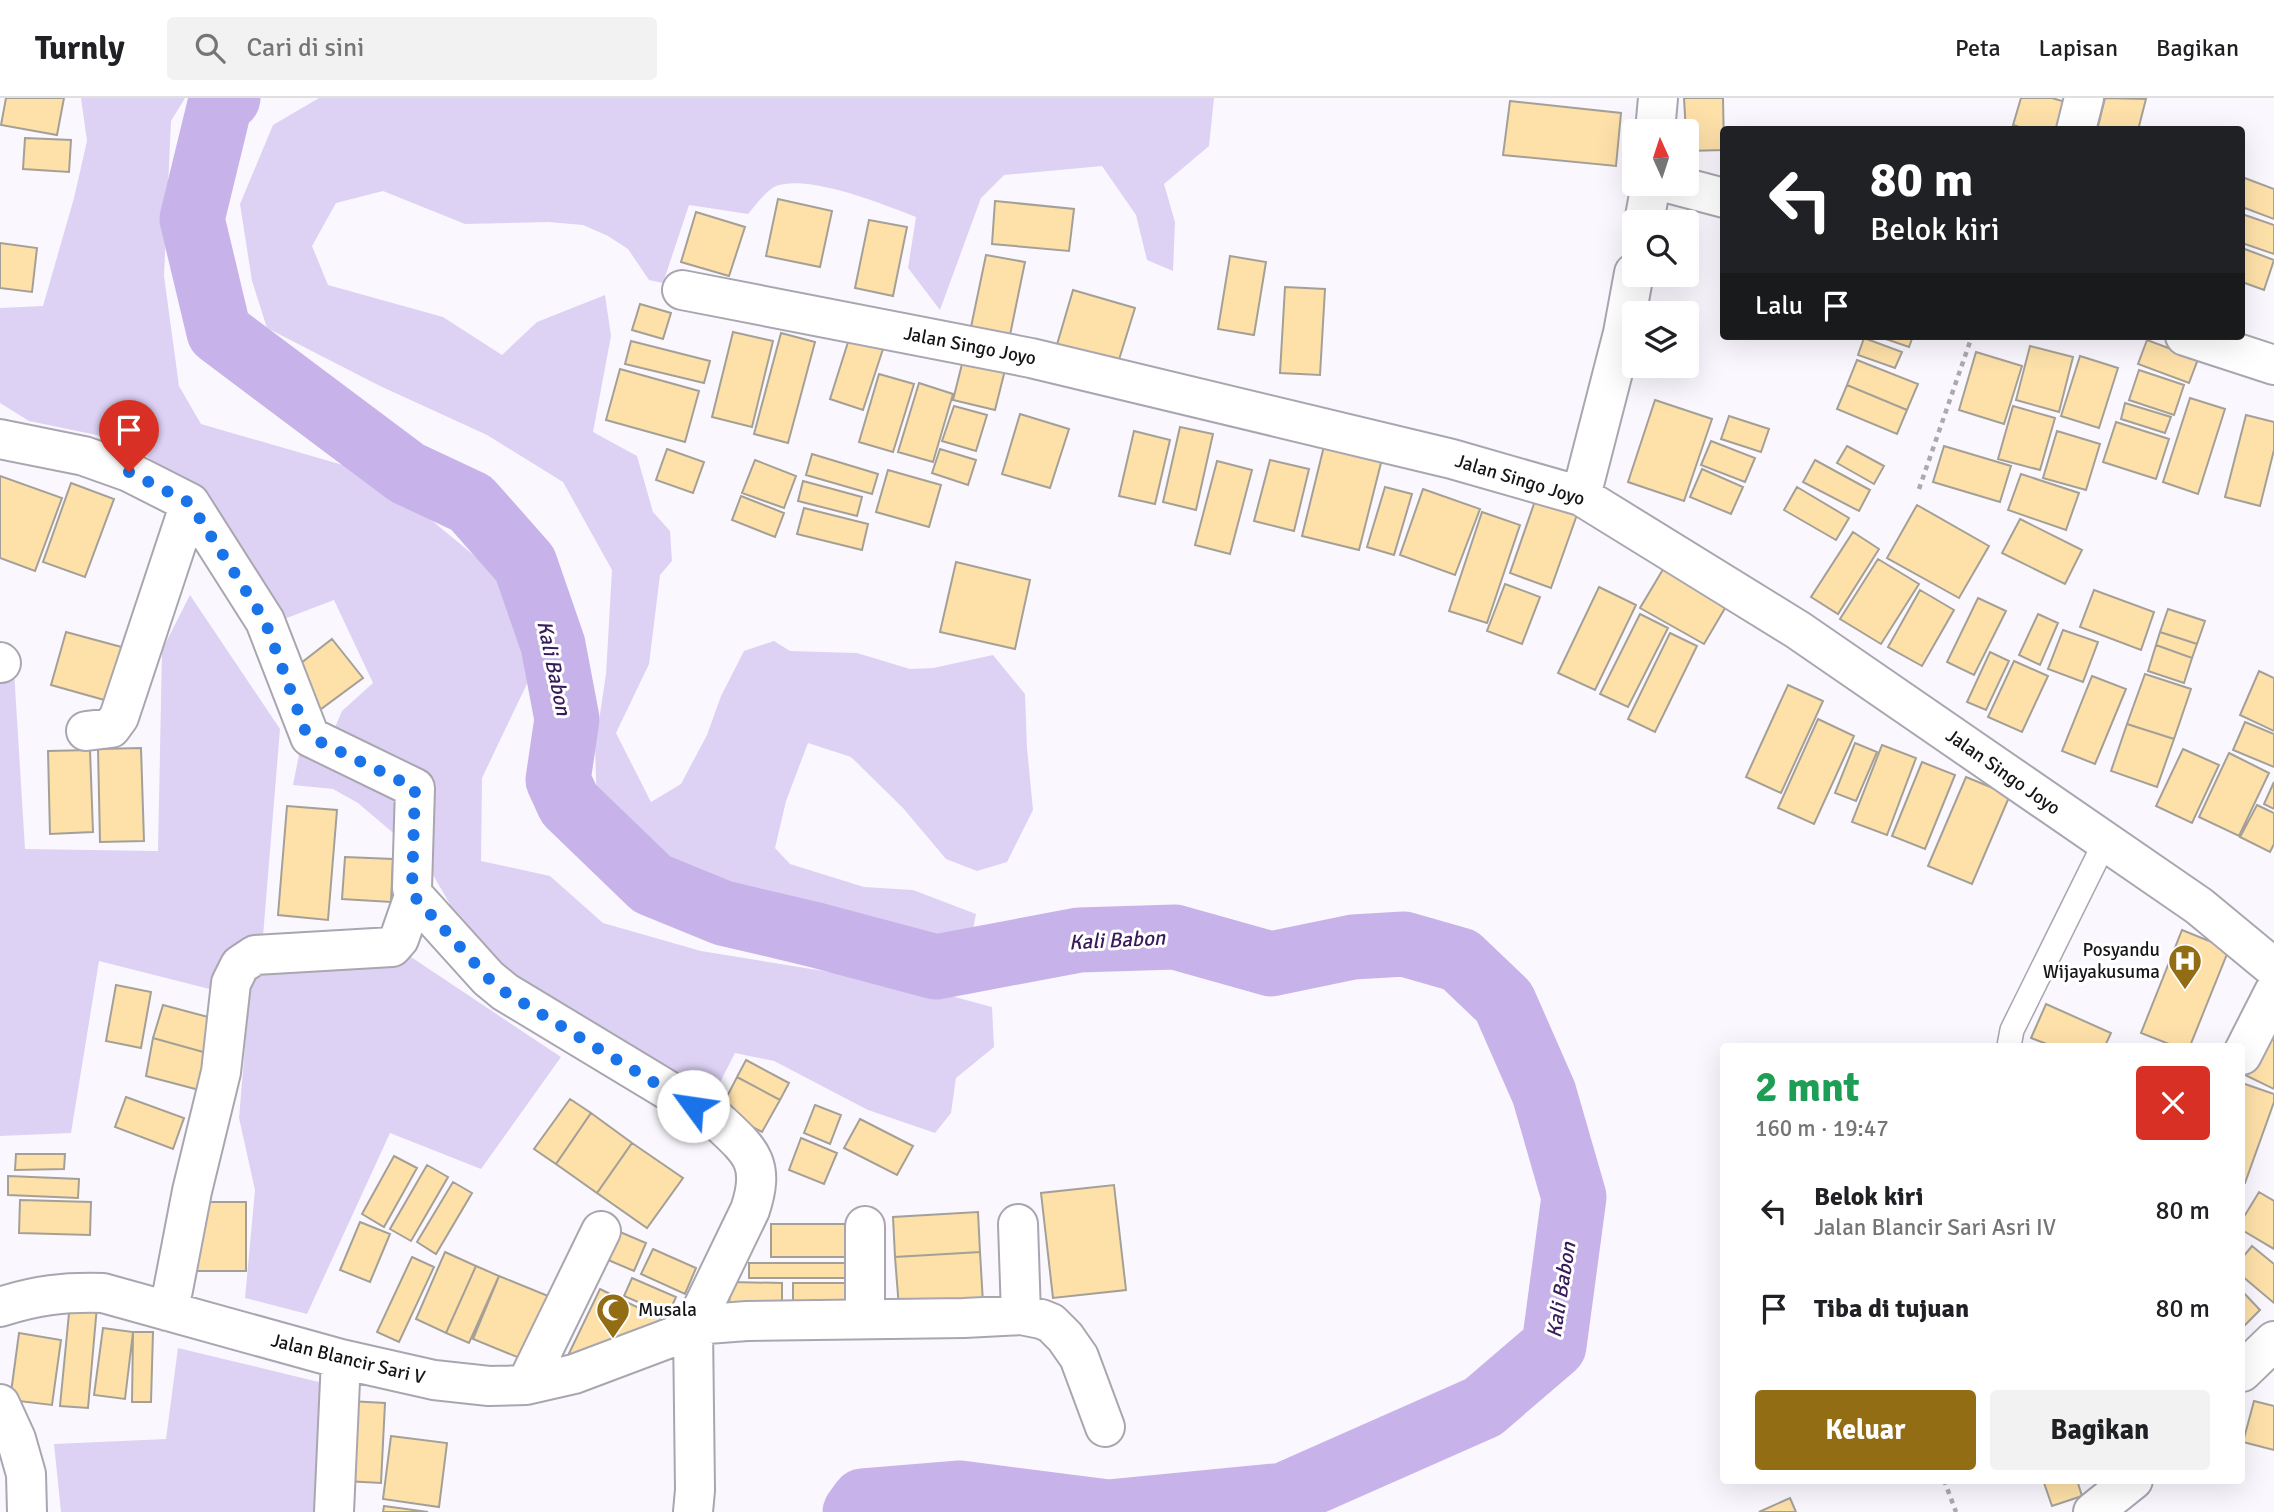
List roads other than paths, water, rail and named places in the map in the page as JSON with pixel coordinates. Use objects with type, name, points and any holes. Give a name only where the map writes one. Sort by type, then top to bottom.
[{"type":"street","points":[[1657,119],[1658,98]]},
{"type":"street","points":[[2077,126],[2084,98]]},
{"type":"street","points":[[1699,191],[1720,197]]},
{"type":"street","points":[[1581,496],[1623,333],[1631,287]]},
{"type":"street","name":"Jalan Singo Joyo","points":[[682,290],[1031,358],[1452,459],[1581,496],[1798,630],[2199,906],[2274,968]]},
{"type":"street","points":[[2197,340],[2274,365]]},
{"type":"street","points":[[0,439],[84,456],[129,472],[190,503],[265,621],[305,730],[310,737],[415,788],[414,896],[488,978],[505,992],[716,1120],[746,1147],[758,1179],[757,1190],[693,1328],[693,1512]]},
{"type":"street","points":[[86,731],[111,728],[119,717],[190,503]]},
{"type":"street","points":[[167,1311],[221,1072],[231,983],[240,965],[255,955],[392,947],[399,939],[414,896]]},
{"type":"street","points":[[2245,1049],[2274,992]]},
{"type":"street","points":[[1018,1224],[1021,1315],[1041,1319],[1065,1337],[1079,1357],[1105,1427]]},
{"type":"street","points":[[865,1226],[865,1319]]},
{"type":"street","points":[[526,1385],[601,1231]]},
{"type":"street","name":"Jalan Blancir Sari V","points":[[0,1307],[35,1296],[103,1293],[341,1360],[434,1380],[489,1386],[526,1385],[575,1374],[707,1324],[1021,1315]]},
{"type":"street","points":[[2245,1370],[2274,1341]]},
{"type":"street","points":[[334,1512],[341,1360]]},
{"type":"street","points":[[0,1404],[16,1440],[26,1474],[27,1512]]},
{"type":"street","points":[[2093,1512],[2128,1484]]},
{"type":"lane","points":[[2010,1043],[2012,1030],[2105,842]]},
{"type":"waterway","name":"Kali Babon","points":[[228,98],[220,104],[192,219],[219,332],[407,473],[471,503],[525,564],[553,645],[567,719],[558,780],[569,804],[652,884],[723,913],[936,967],[1079,940],[1175,937],[1271,964],[1353,947],[1404,944],[1460,960],[1504,1002],[1544,1093],[1574,1197],[1554,1346],[1483,1407],[1284,1495],[1108,1512],[960,1493],[863,1501],[855,1512]]},
{"type":"place","name":"Posyandu Wijayakusuma","points":[[2185,991]]},
{"type":"place","name":"Musala","points":[[613,1340]]}]
